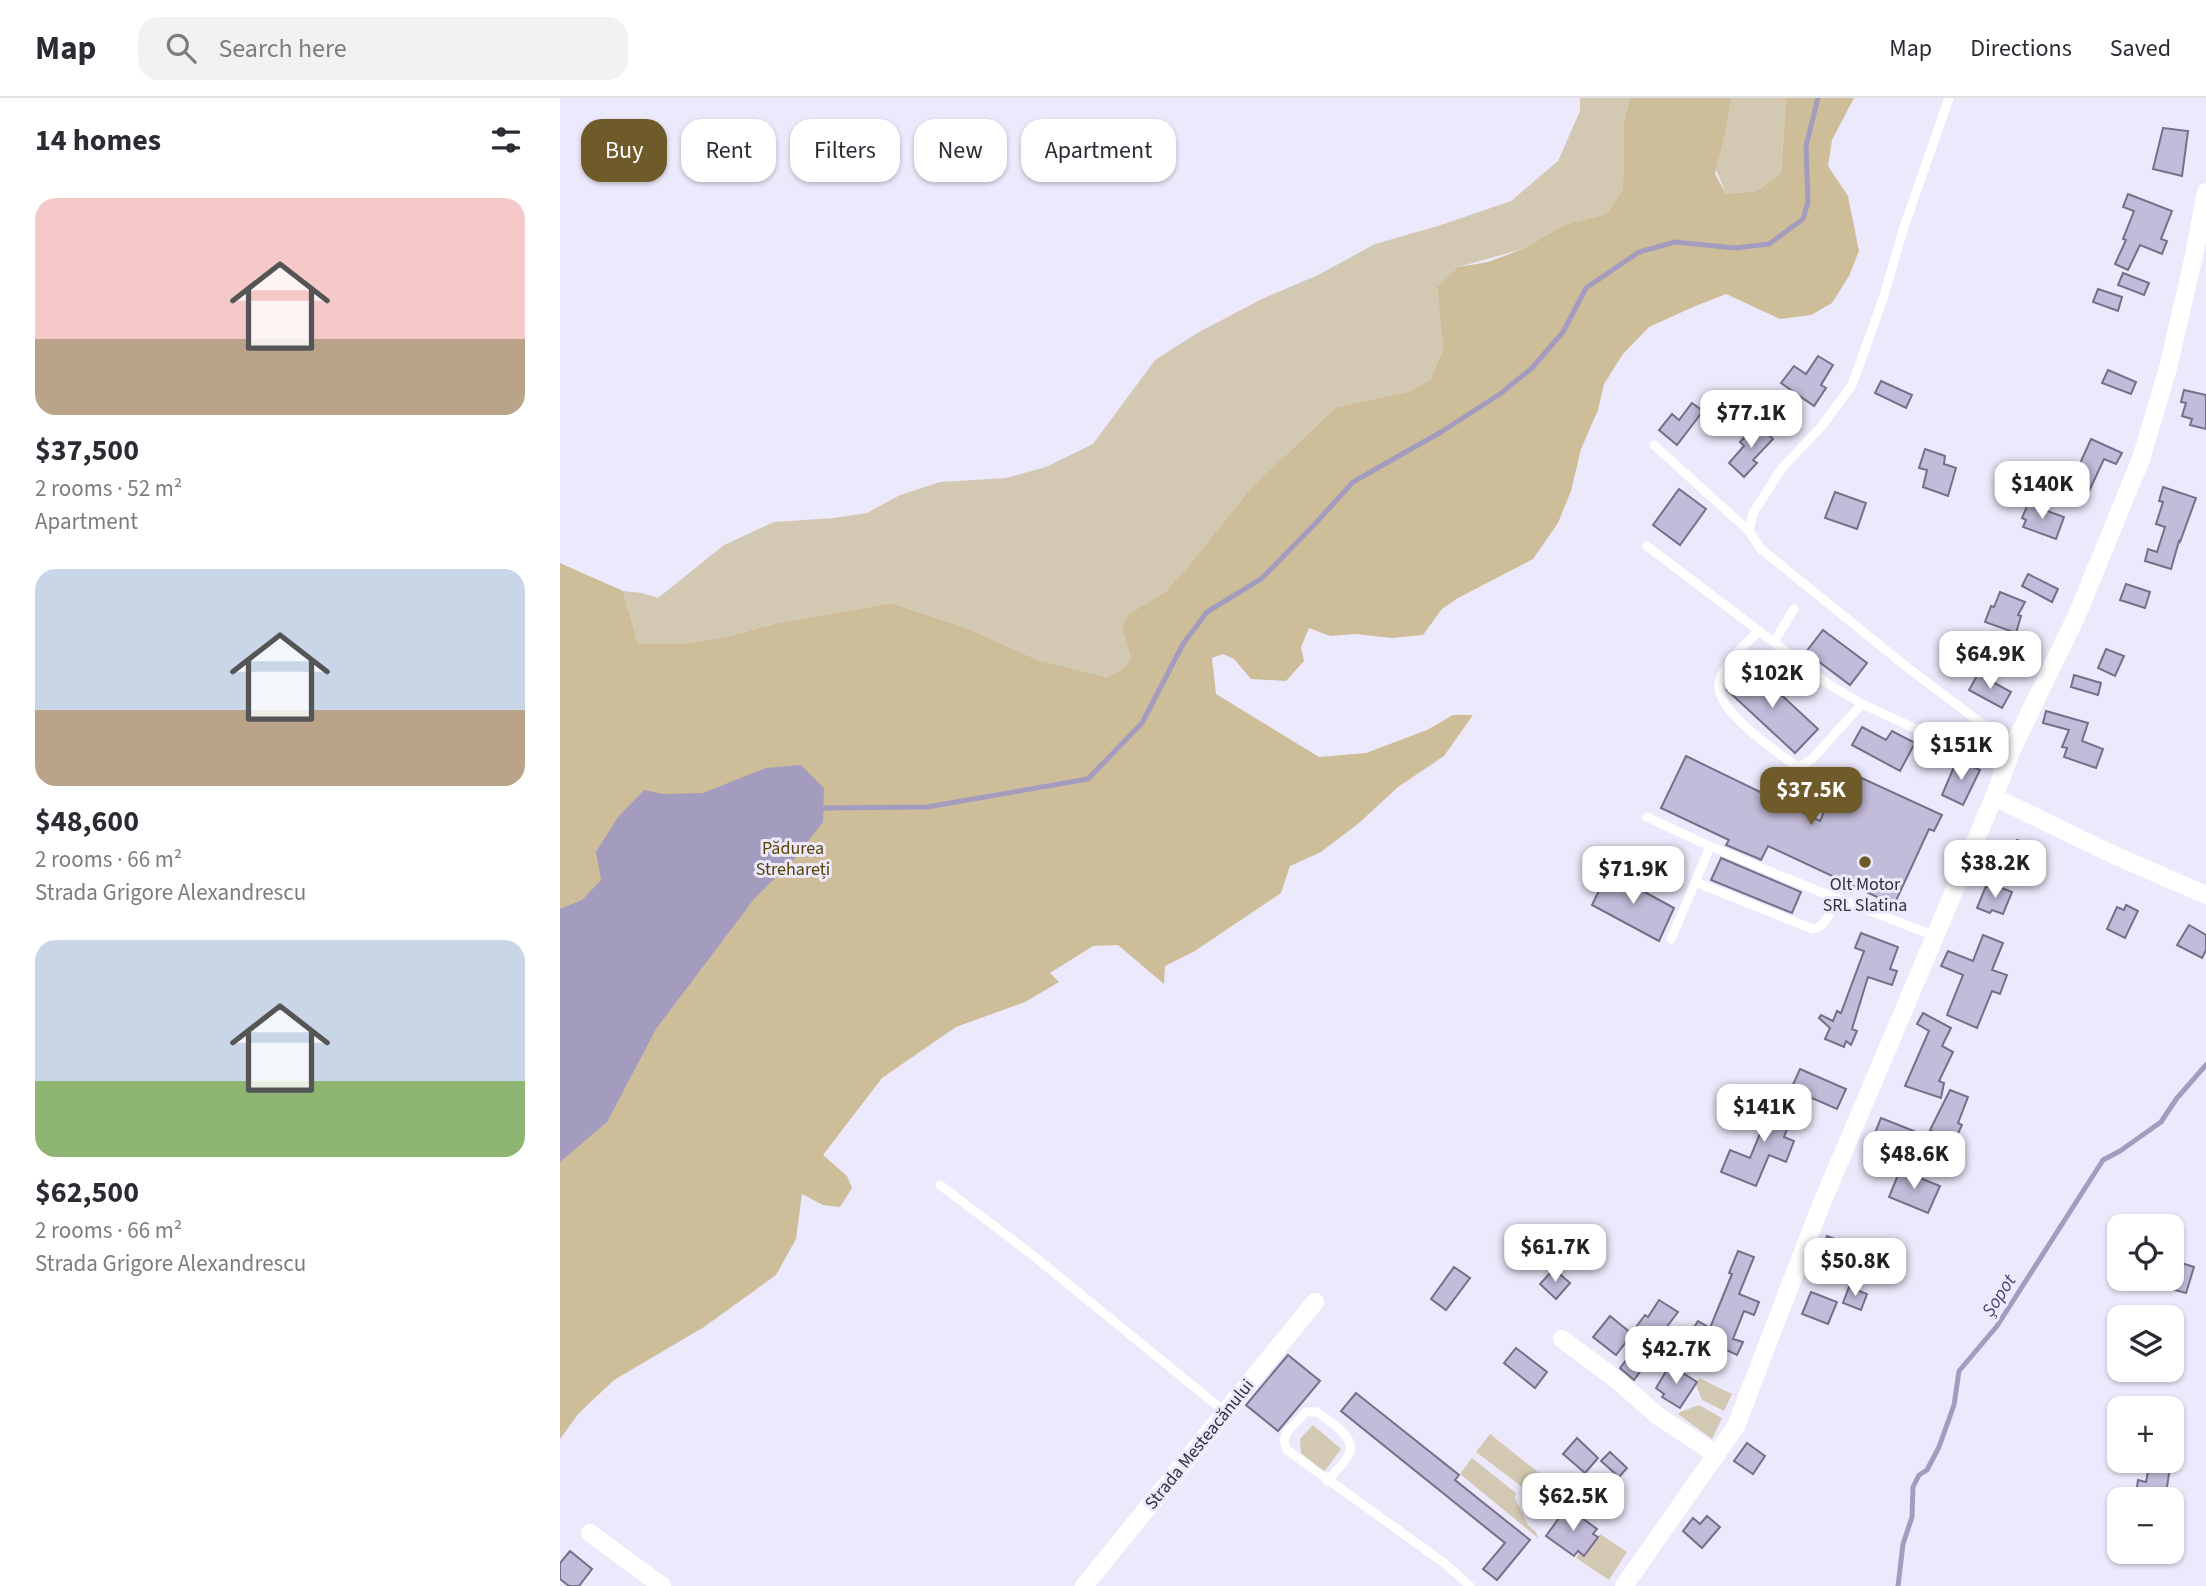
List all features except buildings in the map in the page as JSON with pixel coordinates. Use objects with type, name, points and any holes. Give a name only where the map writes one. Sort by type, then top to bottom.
[{"type":"street","points":[[1624,1586],[1736,1426],[1819,1210],[1994,797],[2003,769],[2077,615],[2141,459],[2168,368],[2206,192]]},
{"type":"street","points":[[1994,797],[2206,895]]},
{"type":"street","name":"Strada Mesteacănului","points":[[1084,1586],[1315,1302]]},
{"type":"street","points":[[1562,1339],[1617,1380],[1658,1416],[1717,1455]]},
{"type":"street","points":[[590,1533],[662,1586]]},
{"type":"lane","points":[[1749,531],[1753,513],[1782,468],[1821,427],[1853,385],[1885,296],[1903,230],[1949,98]]},
{"type":"lane","points":[[1654,445],[1749,531],[1761,550],[1908,668],[2013,747]]},
{"type":"lane","points":[[1647,546],[1830,685],[1861,704],[2003,769]]},
{"type":"lane","points":[[1774,642],[1794,609]]},
{"type":"lane","points":[[1759,631],[1735,655],[1720,681],[1721,698],[1748,730],[1796,766],[1812,759],[1861,704]]},
{"type":"lane","points":[[1647,817],[1710,847],[1935,936]]},
{"type":"lane","points":[[1671,939],[1710,847]]},
{"type":"lane","points":[[1695,882],[1813,929],[1821,927],[1826,921],[1835,898]]},
{"type":"lane","points":[[940,1185],[1030,1253],[1225,1412]]},
{"type":"lane","points":[[1327,1481],[1350,1454],[1350,1445],[1347,1437],[1317,1412],[1306,1412],[1287,1432],[1284,1440],[1287,1450],[1327,1481],[1444,1563],[1470,1586]]},
{"type":"shaded area","points":[[1580,98],[1630,98],[1624,121],[1623,189],[1606,214],[1564,225],[1523,249],[1458,267],[1437,287],[1443,348],[1431,379],[1411,391],[1336,407],[1251,488],[1166,591],[1129,614],[1128,648],[1131,659],[1124,668],[1107,677],[1038,660],[967,628],[891,603],[777,623],[730,636],[682,644],[638,644],[623,591],[658,598],[724,545],[774,522],[867,513],[900,495],[940,482],[1006,478],[1046,467],[1093,444],[1155,360],[1199,332],[1262,299],[1318,275],[1375,244],[1511,201],[1558,161],[1580,111]]},
{"type":"shaded area","points":[[1731,98],[1786,98],[1781,173],[1757,191],[1726,194],[1716,170]]},
{"type":"shaded area","points":[[801,765],[824,788],[823,822],[795,858],[754,899],[656,1029],[607,1122],[560,1162],[560,909],[582,900],[601,880],[596,852],[618,817],[644,790],[663,794],[703,793],[766,768]]},
{"type":"shaded area","points":[[1699,1378],[1732,1394],[1724,1411],[1702,1400],[1696,1385]]},
{"type":"shaded area","points":[[1699,1405],[1722,1418],[1712,1439],[1678,1414]]},
{"type":"shaded area","points":[[1313,1425],[1341,1449],[1324,1472],[1301,1453],[1300,1439]]},
{"type":"shaded area","points":[[1490,1434],[1562,1491],[1550,1491],[1529,1480],[1522,1487],[1476,1452]]},
{"type":"shaded area","points":[[1472,1458],[1516,1493],[1515,1498],[1528,1525],[1538,1538],[1460,1474]]},
{"type":"shaded area","points":[[1600,1534],[1627,1552],[1609,1580],[1576,1558],[1579,1553],[1585,1557]]},
{"type":"green space","name":"Pădurea Strehareți","points":[[1630,98],[1731,98],[1726,132],[1715,174],[1726,194],[1757,191],[1781,173],[1786,98],[1854,98],[1832,140],[1828,166],[1848,196],[1859,251],[1849,276],[1832,303],[1811,315],[1780,319],[1726,294],[1649,327],[1623,354],[1604,384],[1598,410],[1581,449],[1571,491],[1558,523],[1533,559],[1442,609],[1423,635],[1392,638],[1355,634],[1330,636],[1309,628],[1301,647],[1304,661],[1286,681],[1251,679],[1234,659],[1223,654],[1212,658],[1216,694],[1319,757],[1366,753],[1427,730],[1453,715],[1473,715],[1444,756],[1398,787],[1359,823],[1321,852],[1290,866],[1281,893],[1195,951],[1165,966],[1164,984],[1118,945],[1093,946],[1050,973],[1059,982],[1025,1002],[956,1027],[882,1078],[823,1155],[847,1176],[852,1188],[840,1207],[823,1205],[802,1194],[796,1239],[776,1275],[704,1327],[614,1380],[579,1413],[560,1439],[560,563],[623,591],[638,644],[682,644],[730,636],[777,623],[891,603],[967,628],[1038,660],[1107,677],[1124,668],[1131,659],[1122,627],[1129,614],[1166,591],[1251,488],[1336,407],[1411,391],[1431,379],[1443,348],[1437,287],[1458,267],[1488,262],[1523,249],[1564,225],[1606,214],[1623,189],[1624,121]]},
{"type":"waterway","points":[[818,810],[927,807],[1088,779],[1142,723],[1183,644],[1207,612],[1261,579],[1353,482],[1441,432],[1500,394],[1532,368],[1563,332],[1586,288],[1639,252],[1675,242],[1735,248],[1769,244],[1803,219],[1808,202],[1806,146],[1818,98]]},
{"type":"waterway","name":"Șopot","points":[[1898,1586],[1903,1544],[1912,1517],[1913,1487],[1919,1475],[1927,1470],[1939,1447],[1954,1405],[1959,1371],[1997,1326],[2103,1160],[2161,1122],[2177,1098],[2206,1065]]},
{"type":"place","name":"Olt Motor SRL Slatina","points":[[1865,862]]}]
